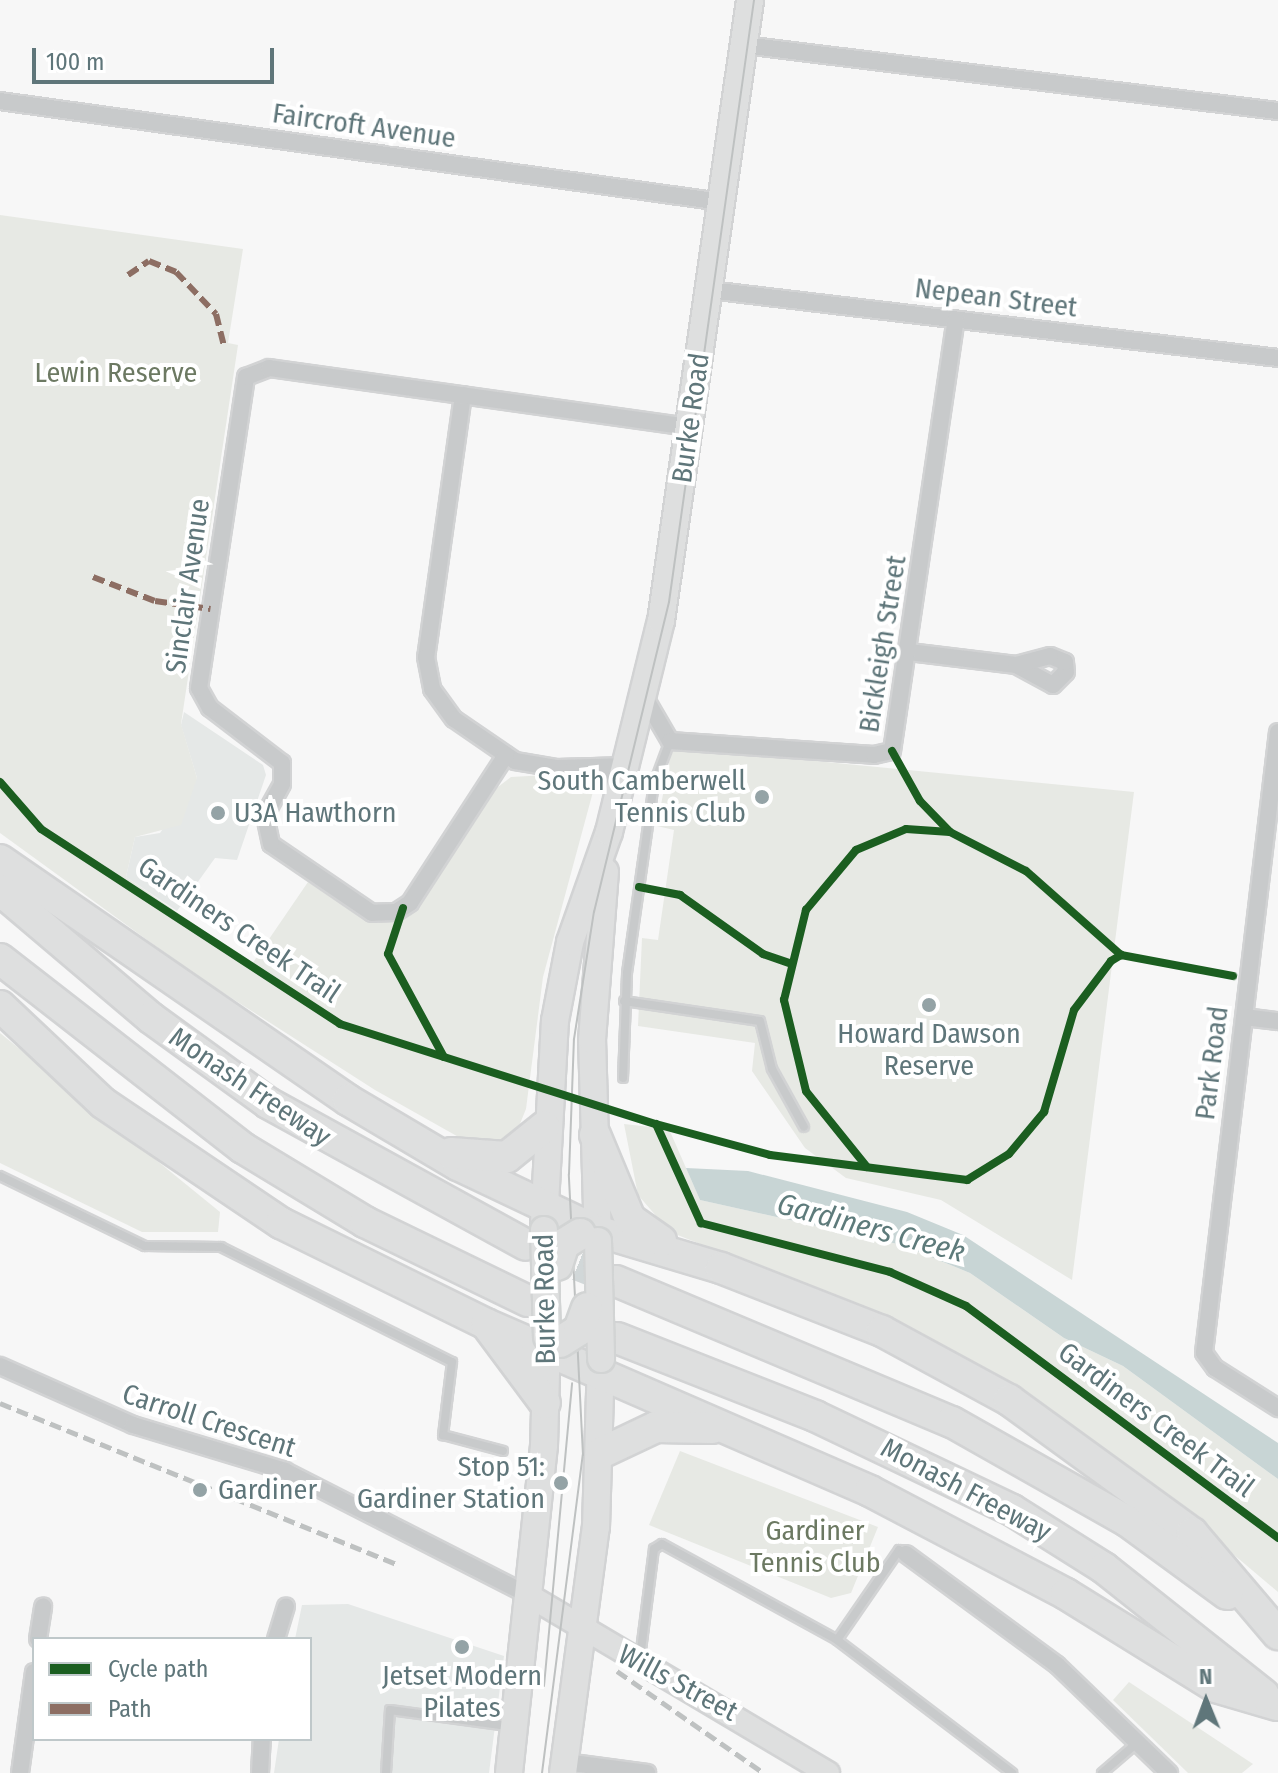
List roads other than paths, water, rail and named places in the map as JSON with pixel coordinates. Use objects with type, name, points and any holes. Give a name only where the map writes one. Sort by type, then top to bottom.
[{"type":"highway","points":[[0,860],[426,1147],[592,1235],[721,1268]]},
{"type":"highway","name":"Monash Freeway","points":[[0,890],[151,1018],[268,1103],[526,1245]]},
{"type":"highway","name":"Monash Freeway","points":[[0,959],[243,1148],[409,1245],[537,1298]]},
{"type":"highway","points":[[0,1006],[103,1103],[213,1182],[486,1324],[607,1356],[739,1432],[961,1536],[1216,1687],[1278,1706]]},
{"type":"highway","points":[[426,1147],[507,1157],[544,1127]]},
{"type":"highway","points":[[595,1135],[634,1224],[721,1268],[921,1349],[1051,1426],[1192,1533],[1278,1635]]},
{"type":"highway","points":[[537,1298],[564,1244],[592,1235]]},
{"type":"highway","points":[[551,1342],[581,1328],[607,1281]]},
{"type":"highway","name":"Monash Freeway","points":[[607,1281],[888,1392],[1013,1454],[1139,1529],[1278,1635]]},
{"type":"highway","points":[[486,1324],[545,1403]]},
{"type":"highway","name":"Monash Freeway","points":[[607,1356],[815,1416],[1012,1510],[1104,1568],[1278,1706]]},
{"type":"highway","points":[[601,1453],[656,1427],[739,1432]]},
{"type":"main road","name":"Burke Road","points":[[509,1773],[551,1342],[537,1298],[543,1211],[544,1127],[570,942],[609,832],[645,698],[690,427],[750,0]]},
{"type":"main road","name":"Burke Road","points":[[564,1768],[583,1630],[601,1453],[607,1356],[607,1281],[592,1235],[595,1135],[593,1009],[609,832]]},
{"type":"street","points":[[744,45],[1278,111]]},
{"type":"street","name":"Faircroft Avenue","points":[[0,101],[721,202]]},
{"type":"street","name":"Nepean Street","points":[[709,290],[1278,358]]},
{"type":"street","name":"Bickleigh Street","points":[[670,741],[888,754],[909,652],[956,320]]},
{"type":"street","name":"Sinclair Avenue","points":[[463,395],[269,368],[254,369],[244,381],[199,688],[210,708],[282,763],[285,776],[265,815],[271,844],[372,913],[396,912],[410,903],[506,755]]},
{"type":"street","points":[[625,775],[557,768],[506,755],[444,709],[427,668],[463,395],[690,427]]},
{"type":"street","points":[[909,652],[1016,665]]},
{"type":"street","points":[[645,698],[670,741]]},
{"type":"street","name":"Park Road","points":[[1278,732],[1204,1353],[1215,1368],[1278,1408]]},
{"type":"street","points":[[1244,1017],[1278,1021]]},
{"type":"street","name":"Carroll Crescent","points":[[0,1366],[133,1425],[285,1471],[528,1595]]},
{"type":"street","points":[[906,1554],[1028,1641],[1139,1741],[1169,1773]]},
{"type":"street","name":"Wills Street","points":[[528,1595],[639,1663],[755,1723],[828,1773]]},
{"type":"street","points":[[38,1637],[43,1606]]},
{"type":"street","points":[[277,1637],[286,1607]]},
{"type":"street","points":[[20,1773],[32,1686]]},
{"type":"street","points":[[260,1773],[262,1741]]},
{"type":"street","points":[[564,1768],[647,1773]]},
{"type":"lane","points":[[623,1078],[624,1001],[654,784],[670,741]]},
{"type":"lane","points":[[624,1001],[760,1021],[772,1069],[804,1127]]},
{"type":"lane","points":[[0,1176],[145,1246],[221,1247],[452,1362],[443,1435],[503,1451]]},
{"type":"lane","points":[[639,1663],[654,1549],[662,1544],[837,1640],[1012,1773]]},
{"type":"lane","points":[[837,1640],[899,1550],[906,1554]]},
{"type":"lane","points":[[386,1773],[390,1710],[515,1727]]},
{"type":"lane","points":[[1102,1773],[1139,1741]]},
{"type":"water","name":"Gardiners Creek","points":[[686,1168],[748,1171],[907,1212],[963,1235],[1278,1443],[1278,1479],[1123,1366],[1064,1338],[970,1273],[902,1245],[700,1200]]},
{"type":"tunnel","points":[[536,1249],[616,1281]]},
{"type":"tram line","points":[[542,1773],[583,1455],[569,1174],[574,1039],[594,912],[669,602],[754,0]]},
{"type":"tram line","points":[[544,1686],[572,1383]]},
{"type":"railway","points":[[0,1403],[399,1565]]},
{"type":"railway","points":[[617,1671],[764,1773]]},
{"type":"place","name":"South Camberwell Tennis Club","points":[[762,797]]},
{"type":"place","name":"U3A Hawthorn","points":[[218,813]]},
{"type":"place","name":"Howard Dawson Reserve","points":[[929,1005]]},
{"type":"place","name":"Stop 51: Gardiner Station","points":[[561,1483]]},
{"type":"place","name":"Gardiner","points":[[200,1490]]},
{"type":"place","name":"Jetset Modern Pilates","points":[[462,1647]]},
{"type":"park label","name":"Lewin Reserve","points":[[116,373]]},
{"type":"park label","name":"Gardiner Tennis Club","points":[[815,1547]]}]
